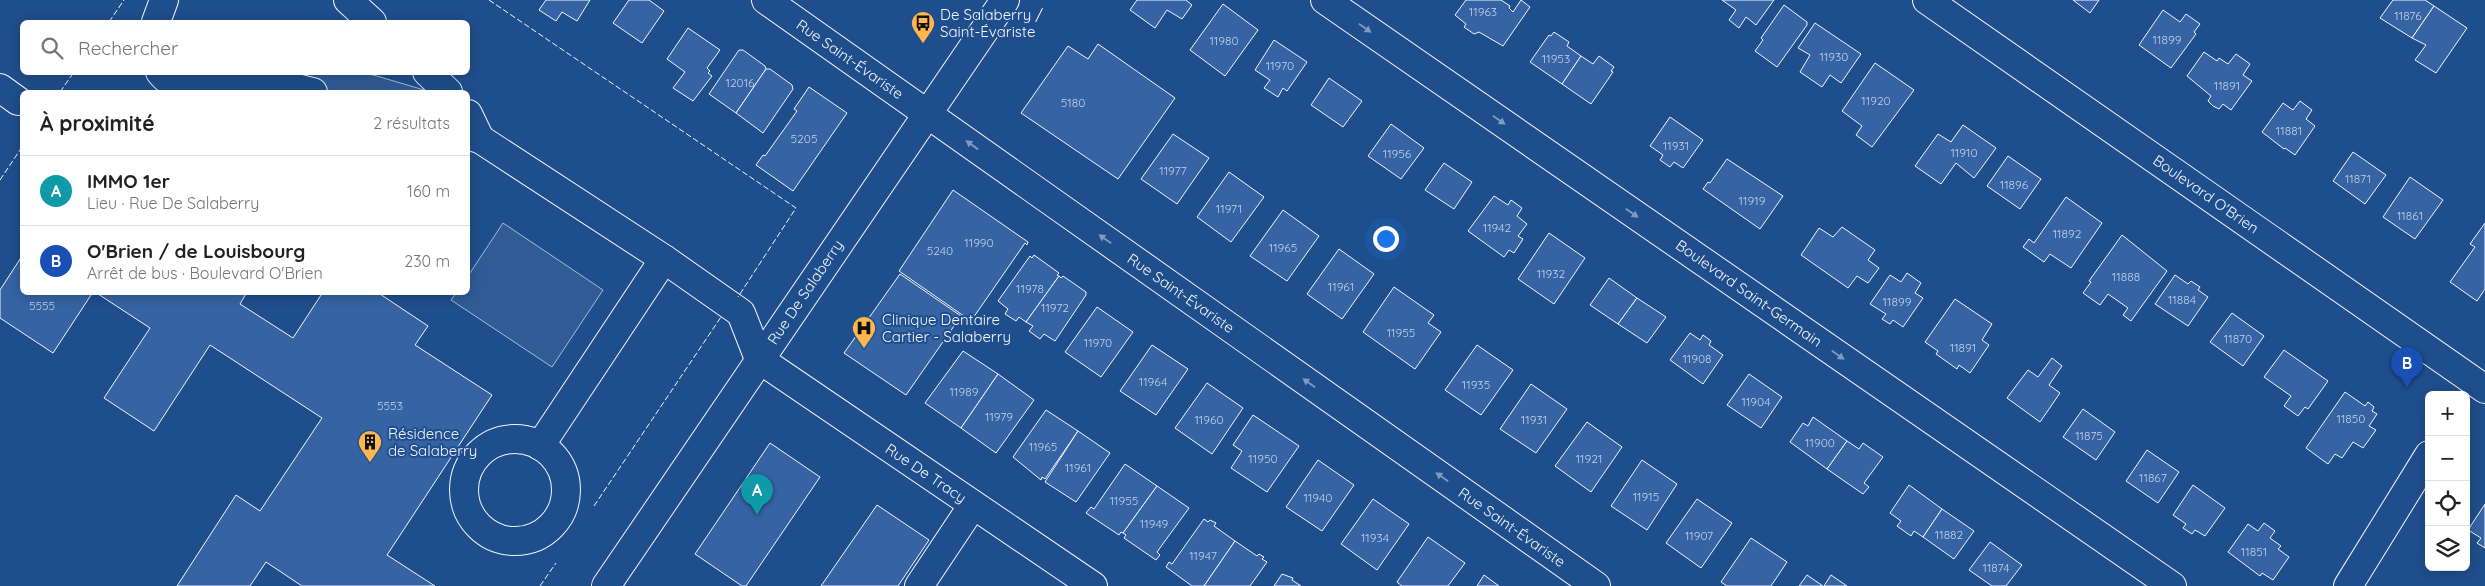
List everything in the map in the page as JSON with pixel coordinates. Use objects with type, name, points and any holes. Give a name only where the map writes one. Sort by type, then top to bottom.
[{"type":"street","points":[[157,20],[164,0]]},
{"type":"street","points":[[348,0],[370,20]]},
{"type":"street","name":"Rue Saint-Évariste","points":[[766,0],[1596,586]]},
{"type":"street","name":"Rue De Salaberry","points":[[606,586],[1005,0]]},
{"type":"street","name":"Boulevard Saint-Germain","points":[[1325,0],[2172,586]]},
{"type":"street","name":"Boulevard O'Brien","points":[[1927,0],[2478,384]]},
{"type":"street","points":[[163,75],[176,86],[196,87],[250,80],[278,83],[305,90]]},
{"type":"street","points":[[430,75],[446,90]]},
{"type":"street","points":[[470,122],[474,137],[664,259],[741,313],[759,359]]},
{"type":"street","points":[[540,446],[664,259]]},
{"type":"street","name":"Rue De Tracy","points":[[759,359],[1093,586]]},
{"type":"street","points":[[2348,586],[2425,462]]},
{"type":"street","points":[[919,586],[974,505]]},
{"type":"shaded area","points":[[264,75],[373,75],[424,90],[267,90]]},
{"type":"shaded area","points":[[503,223],[603,290],[552,367],[451,300],[455,295],[470,295],[470,273]]},
{"type":"building","points":[[546,0],[590,0],[577,21],[562,12],[556,21],[539,10]]},
{"type":"building","points":[[629,0],[649,0],[664,11],[642,43],[613,23]]},
{"type":"building","points":[[1137,0],[1186,0],[1192,5],[1182,19],[1167,10],[1155,28],[1130,10]]},
{"type":"building","points":[[1466,0],[1501,0],[1510,6],[1509,8],[1513,12],[1521,0],[1530,7],[1503,46],[1479,32],[1474,34],[1464,27],[1466,24],[1455,15]]},
{"type":"building","points":[[1722,0],[1774,0],[1756,25],[1746,17],[1739,28],[1729,20],[1736,10]]},
{"type":"building","points":[[2073,0],[2099,0],[2090,13]]},
{"type":"building","points":[[2393,0],[2425,0],[2434,6],[2412,38],[2380,18]]},
{"type":"building","points":[[1223,4],[1258,30],[1225,76],[1190,50]]},
{"type":"building","points":[[1784,5],[1807,22],[1807,25],[1777,67],[1755,51],[1763,40],[1761,38]]},
{"type":"building","points":[[2434,6],[2467,28],[2436,73],[2415,60],[2426,45],[2412,38]]},
{"type":"building","points":[[2163,10],[2180,22],[2186,14],[2200,24],[2194,32],[2196,34],[2171,68],[2139,45]]},
{"type":"building","points":[[1815,23],[1861,54],[1841,83],[1830,75],[1822,87],[1800,72],[1810,55],[1798,48]]},
{"type":"building","points":[[688,28],[720,50],[707,68],[710,71],[708,73],[712,76],[693,101],[673,88],[685,72],[667,59]]},
{"type":"building","points":[[1554,32],[1569,42],[1567,46],[1581,56],[1562,84],[1530,62],[1549,35],[1551,36]]},
{"type":"building","points":[[1274,40],[1307,62],[1287,91],[1283,88],[1278,97],[1264,88],[1270,80],[1255,70]]},
{"type":"building","points":[[1098,44],[1175,98],[1118,179],[1021,113],[1068,46],[1088,59]]},
{"type":"building","points":[[739,50],[743,50],[765,66],[766,69],[736,113],[709,94]]},
{"type":"building","points":[[2204,52],[2217,61],[2219,58],[2228,64],[2236,54],[2250,64],[2243,75],[2252,81],[2231,110],[2223,104],[2219,109],[2213,106],[2208,101],[2211,96],[2187,76]]},
{"type":"building","points":[[1581,56],[1593,64],[1599,56],[1614,67],[1611,71],[1613,72],[1591,104],[1562,84]]},
{"type":"building","points":[[1875,63],[1914,90],[1872,147],[1856,135],[1862,126],[1842,111]]},
{"type":"building","points":[[766,69],[770,69],[792,85],[793,89],[763,133],[736,113]]},
{"type":"building","points":[[1329,78],[1362,101],[1343,127],[1311,105]]},
{"type":"building","points":[[809,87],[847,113],[793,191],[756,165],[763,155],[765,156],[797,111],[794,109]]},
{"type":"building","points":[[2300,101],[2312,110],[2306,119],[2315,126],[2295,155],[2262,132],[2283,103],[2293,110]]},
{"type":"building","points":[[1670,117],[1703,140],[1683,168],[1674,162],[1670,167],[1660,160],[1663,155],[1650,146]]},
{"type":"building","points":[[1391,124],[1424,148],[1401,179],[1368,156]]},
{"type":"building","points":[[1963,125],[1996,148],[1974,178],[1956,163],[1941,184],[1915,166],[1938,134],[1951,142]]},
{"type":"building","points":[[1173,134],[1209,158],[1177,204],[1141,179]]},
{"type":"building","points":[[2353,152],[2386,175],[2365,204],[2333,181]]},
{"type":"building","points":[[2008,156],[2041,179],[2020,209],[1987,186]]},
{"type":"building","points":[[1727,159],[1783,196],[1760,229],[1703,189],[1708,182],[1710,183]]},
{"type":"building","points":[[1444,163],[1472,182],[1454,209],[1425,190]]},
{"type":"building","points":[[1229,172],[1264,197],[1231,242],[1197,217]]},
{"type":"building","points":[[2410,177],[2443,200],[2415,239],[2383,217]]},
{"type":"building","points":[[953,190],[1028,242],[1027,245],[1025,243],[971,321],[899,271]]},
{"type":"building","points":[[1494,196],[1508,205],[1511,200],[1522,208],[1517,216],[1527,224],[1518,236],[1523,239],[1514,253],[1509,250],[1504,257],[1468,231]]},
{"type":"building","points":[[2066,197],[2102,223],[2071,268],[2050,254],[2044,262],[2023,247],[2029,239],[2034,243]]},
{"type":"building","points":[[1283,210],[1319,236],[1287,281],[1250,256]]},
{"type":"building","points":[[2485,223],[2485,289],[2477,301],[2450,282],[2475,247],[2470,244]]},
{"type":"building","points":[[1842,227],[1875,250],[1868,260],[1879,268],[1868,283],[1857,276],[1848,288],[1801,255],[1819,228],[1833,237]]},
{"type":"building","points":[[1549,233],[1585,258],[1554,304],[1518,279]]},
{"type":"building","points":[[2122,235],[2167,271],[2131,321],[2123,315],[2128,308],[2108,294],[2100,305],[2083,293],[2091,282],[2089,281]]},
{"type":"building","points":[[1339,249],[1374,274],[1342,319],[1307,294]]},
{"type":"building","points":[[1034,255],[1059,273],[1057,275],[1059,276],[1026,322],[1019,317],[1016,321],[1005,314],[1008,309],[998,301],[1030,256],[1032,258]]},
{"type":"building","points":[[20,259],[20,295],[91,295],[53,353],[0,318],[0,290]]},
{"type":"building","points":[[1907,273],[1921,283],[1915,293],[1923,298],[1903,327],[1893,320],[1890,324],[1882,319],[1886,314],[1870,304],[1890,275],[1901,282]]},
{"type":"building","points":[[900,274],[961,316],[906,395],[844,353]]},
{"type":"building","points":[[2175,275],[2188,284],[2191,281],[2200,287],[2198,290],[2208,297],[2188,326],[2155,304]]},
{"type":"building","points":[[1059,276],[1061,278],[1063,276],[1086,292],[1086,295],[1055,341],[1044,334],[1040,339],[1029,331],[1033,326],[1026,322]]},
{"type":"building","points":[[1609,278],[1637,298],[1618,324],[1590,305]]},
{"type":"building","points":[[1394,287],[1434,315],[1428,323],[1441,332],[1415,369],[1363,332]]},
{"type":"building","name":"Résidence de Salaberry","points":[[100,295],[245,295],[240,304],[293,338],[321,295],[382,295],[428,326],[415,345],[492,395],[387,555],[435,586],[302,586],[266,562],[250,586],[177,586],[236,495],[260,511],[322,418],[210,345],[154,431],[104,398],[150,328]]},
{"type":"building","points":[[1637,298],[1666,317],[1647,343],[1618,324]]},
{"type":"building","points":[[1955,299],[1992,324],[1982,340],[1989,345],[1970,373],[1959,365],[1957,369],[1936,354],[1938,351],[1925,342]]},
{"type":"building","points":[[1097,307],[1133,332],[1101,377],[1065,352]]},
{"type":"building","points":[[2232,313],[2264,336],[2243,366],[2210,342]]},
{"type":"building","points":[[1690,333],[1700,340],[1703,335],[1711,341],[1709,345],[1723,355],[1703,384],[1670,360]]},
{"type":"building","points":[[1152,345],[1188,369],[1156,415],[1120,391]]},
{"type":"building","points":[[1477,345],[1513,370],[1481,415],[1445,390]]},
{"type":"building","points":[[2284,350],[2328,381],[2308,409],[2305,407],[2298,416],[2284,406],[2291,396],[2264,377]]},
{"type":"building","points":[[963,351],[998,374],[961,428],[925,403]]},
{"type":"building","points":[[2052,358],[2062,366],[2049,385],[2060,393],[2040,422],[2007,398],[2028,370],[2038,377]]},
{"type":"building","points":[[998,374],[1034,400],[996,453],[961,428]]},
{"type":"building","points":[[1749,374],[1782,397],[1761,428],[1727,405]]},
{"type":"building","points":[[1207,383],[1243,408],[1212,454],[1175,428]]},
{"type":"building","points":[[1531,384],[1567,409],[1536,453],[1500,429]]},
{"type":"building","points":[[2345,392],[2365,406],[2368,402],[2374,407],[2372,411],[2377,414],[2369,426],[2376,430],[2363,448],[2353,442],[2342,458],[2335,454],[2328,464],[2306,448]]},
{"type":"building","points":[[2083,409],[2115,432],[2096,460],[2063,437]]},
{"type":"building","points":[[1046,410],[1078,431],[1045,479],[1042,477],[1041,480],[1013,457]]},
{"type":"building","points":[[1253,415],[1299,446],[1267,492],[1231,468],[1242,451],[1233,445]]},
{"type":"building","points":[[1813,417],[1847,441],[1827,469],[1790,442],[1803,423],[1808,426]]},
{"type":"building","points":[[1587,422],[1622,447],[1591,492],[1555,466]]},
{"type":"building","points":[[1078,431],[1110,453],[1076,502],[1045,482]]},
{"type":"building","points":[[1847,441],[1859,449],[1863,443],[1883,457],[1864,483],[1869,487],[1863,494],[1827,469]]},
{"type":"building","points":[[770,443],[820,477],[746,586],[742,586],[695,554]]},
{"type":"building","points":[[2147,450],[2179,472],[2158,503],[2126,481]]},
{"type":"building","points":[[1318,460],[1354,485],[1322,531],[1286,507]]},
{"type":"building","points":[[1642,460],[1677,484],[1647,530],[1611,506]]},
{"type":"building","points":[[1125,464],[1157,486],[1123,533],[1121,532],[1119,535],[1086,513],[1091,507],[1094,509]]},
{"type":"building","points":[[1909,485],[1942,509],[1923,537],[1914,531],[1911,536],[1897,526],[1901,521],[1890,513]]},
{"type":"building","points":[[2193,485],[2225,508],[2205,536],[2195,530],[2192,534],[2183,528],[2186,524],[2173,515]]},
{"type":"building","points":[[1157,486],[1189,508],[1157,552],[1160,555],[1156,560],[1124,538],[1126,535],[1123,533]]},
{"type":"building","points":[[1373,499],[1409,524],[1377,570],[1341,544]]},
{"type":"building","points":[[1697,499],[1732,523],[1701,568],[1666,543]]},
{"type":"building","points":[[2485,504],[2485,548],[2477,543],[2481,538],[2470,531],[2470,527]]},
{"type":"building","points":[[877,505],[929,540],[898,586],[821,586]]},
{"type":"building","points":[[1942,509],[1974,531],[1954,559],[1923,537]]},
{"type":"building","points":[[1204,519],[1208,522],[1210,520],[1216,523],[1214,526],[1235,541],[1204,586],[1192,586],[1166,567],[1169,562],[1172,564]]},
{"type":"building","points":[[2264,523],[2275,531],[2270,538],[2281,546],[2278,549],[2289,557],[2273,580],[2262,573],[2260,576],[2228,552],[2248,524],[2258,531]]},
{"type":"building","points":[[1428,537],[1465,563],[1448,586],[1402,586],[1397,582]]},
{"type":"building","points":[[1751,538],[1787,562],[1771,586],[1727,586],[1721,582]]},
{"type":"building","points":[[1235,541],[1257,556],[1259,554],[1264,557],[1262,559],[1267,562],[1250,586],[1204,586]]},
{"type":"building","points":[[1990,542],[2022,565],[2006,586],[1992,586],[1969,570]]},
{"type":"building","points":[[1282,574],[1293,578],[1292,580],[1301,586],[1274,586]]},
{"type":"building","points":[[1484,575],[1499,586],[1477,586]]},
{"type":"building","points":[[1807,575],[1823,586],[1799,586]]},
{"type":"building","points":[[1831,575],[1847,586],[1824,586]]},
{"type":"fence","points":[[110,20],[124,0]]},
{"type":"fence","points":[[489,0],[796,208],[738,297]]},
{"type":"fence","points":[[61,90],[72,75]]},
{"type":"fence","points":[[0,180],[20,150]]},
{"type":"fence","points":[[594,506],[721,317]]},
{"type":"fence","points":[[540,586],[556,563]]},
{"type":"place","name":"De Salaberry / Saint-Évariste","points":[[923,44]]},
{"type":"place","name":"Clinique Dentaire Cartier - Salaberry","points":[[864,349]]},
{"type":"place","name":"O'Brien / de Louisbourg","points":[[2407,388]]},
{"type":"place","name":"Résidence de Salaberry","points":[[370,463]]},
{"type":"place","name":"IMMO 1er","points":[[757,515]]}]
